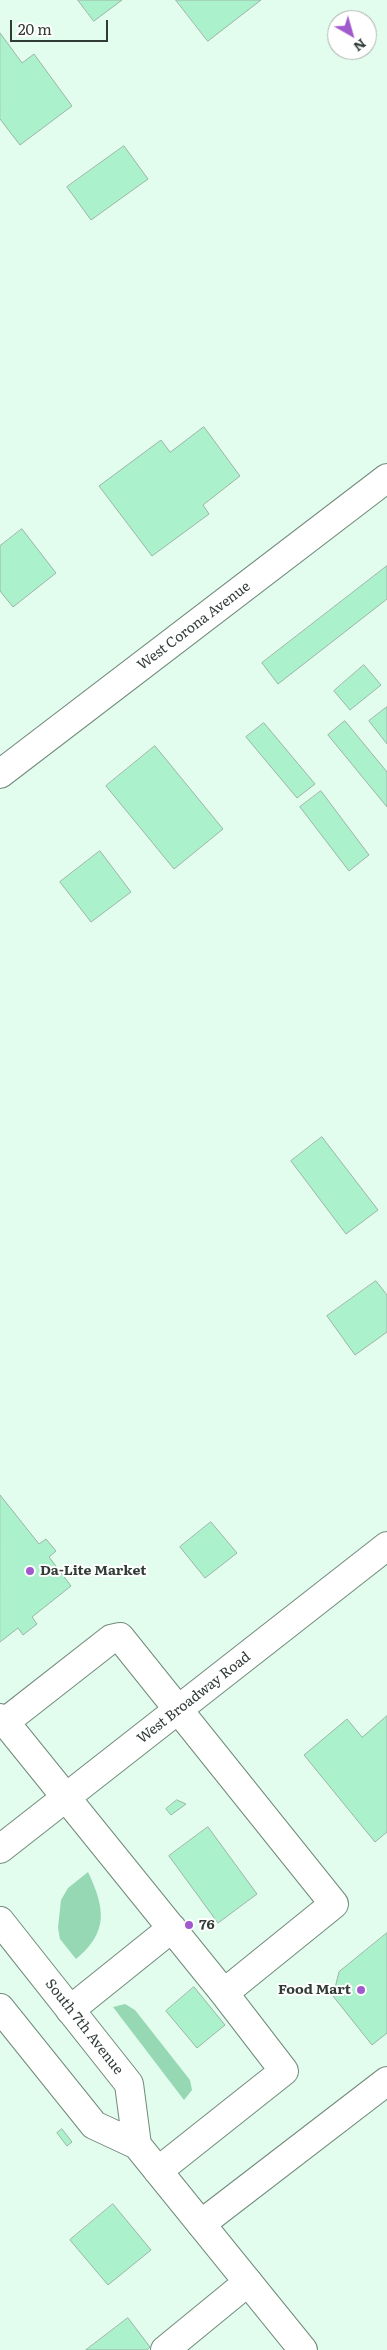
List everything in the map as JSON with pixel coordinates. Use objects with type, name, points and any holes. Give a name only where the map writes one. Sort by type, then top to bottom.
[{"type":"main road","name":"West Corona Avenue","points":[[0,774],[387,478]]},
{"type":"main road","name":"West Broadway Road","points":[[0,1849],[387,1546]]},
{"type":"main road","points":[[158,2171],[284,2071],[172,1928],[3,1720],[110,1639],[120,1637],[180,1709],[334,1904],[224,1993]]},
{"type":"main road","name":"South 7th Avenue","points":[[0,1921],[129,2084],[137,2145]]},
{"type":"main road","points":[[70,2010],[172,1928]]},
{"type":"main road","points":[[0,2008],[94,2125],[137,2145],[303,2350]]},
{"type":"main road","points":[[201,2224],[387,2081]]},
{"type":"main road","points":[[165,2350],[248,2282]]},
{"type":"green space","points":[[88,1872],[98,1897],[101,1919],[94,1939],[76,1959],[60,1939],[58,1928],[61,1900],[68,1888]]},
{"type":"green space","points":[[125,2004],[135,2010],[190,2080],[192,2090],[184,2100],[113,2007]]},
{"type":"building","points":[[78,0],[122,0],[94,21]]},
{"type":"building","points":[[176,0],[261,0],[208,41]]},
{"type":"building","points":[[0,33],[22,63],[34,54],[72,106],[20,145],[0,119]]},
{"type":"building","points":[[124,146],[148,179],[91,220],[67,187]]},
{"type":"building","points":[[204,427],[240,476],[203,505],[209,514],[152,556],[99,486],[161,440],[170,452]]},
{"type":"building","points":[[22,529],[56,573],[13,607],[0,591],[0,546]]},
{"type":"building","points":[[387,566],[387,599],[278,684],[262,663]]},
{"type":"building","points":[[364,665],[381,685],[350,710],[334,691]]},
{"type":"building","points":[[387,707],[387,744],[369,721]]},
{"type":"building","points":[[345,721],[387,772],[387,807],[328,735]]},
{"type":"building","points":[[264,723],[315,784],[297,798],[246,737]]},
{"type":"building","points":[[155,746],[223,829],[174,869],[106,786]]},
{"type":"building","points":[[321,791],[369,855],[349,871],[300,807]]},
{"type":"building","points":[[100,851],[131,892],[91,922],[60,882]]},
{"type":"building","points":[[322,1137],[378,1210],[346,1234],[291,1161]]},
{"type":"building","points":[[376,1281],[387,1295],[387,1332],[355,1355],[327,1316]]},
{"type":"building","name":"Da-Lite Market","points":[[0,1495],[39,1544],[46,1539],[56,1551],[49,1557],[71,1586],[32,1617],[37,1624],[23,1635],[18,1628],[0,1642]]},
{"type":"building","points":[[211,1522],[237,1553],[205,1578],[180,1547]]},
{"type":"building","points":[[387,1716],[387,1832],[375,1842],[304,1755],[347,1719],[362,1737]]},
{"type":"building","points":[[177,1800],[186,1804],[171,1815],[166,1809]]},
{"type":"building","points":[[208,1827],[257,1894],[218,1923],[169,1856]]},
{"type":"building","name":"Food Mart","points":[[387,1933],[387,2033],[372,2045],[333,1996],[339,1972]]},
{"type":"building","points":[[194,1987],[225,2025],[197,2048],[166,2011]]},
{"type":"building","points":[[62,2129],[72,2142],[67,2146],[57,2133]]},
{"type":"building","points":[[113,2204],[151,2250],[108,2285],[70,2240]]},
{"type":"building","points":[[128,2318],[150,2347],[147,2350],[86,2350]]},
{"type":"place","name":"Da-Lite Market","points":[[30,1571]]},
{"type":"place","name":"76","points":[[189,1925]]},
{"type":"place","name":"Food Mart","points":[[361,1990]]}]
